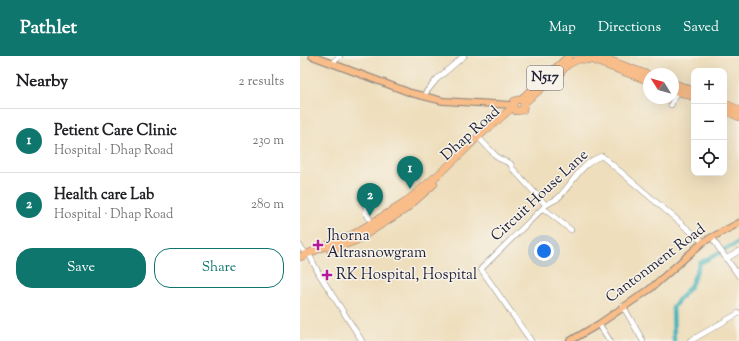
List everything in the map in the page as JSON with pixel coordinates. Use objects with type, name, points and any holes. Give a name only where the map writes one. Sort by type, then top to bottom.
[{"type":"highway","name":"Dhap Road","points":[[300,261],[307,256],[352,235],[403,204],[441,173],[569,56]]},
{"type":"highway","points":[[598,56],[643,73]]},
{"type":"highway","name":"Dhap Road","points":[[517,104],[559,74],[568,65],[579,59],[592,60],[643,79]]},
{"type":"highway","points":[[679,88],[691,90]]},
{"type":"highway","points":[[679,89],[691,95]]},
{"type":"highway","points":[[726,104],[739,110]]},
{"type":"highway","points":[[727,111],[739,117]]},
{"type":"highway","name":"Dhap Road","points":[[307,256],[355,241],[406,209],[448,172],[479,138]]},
{"type":"main road","points":[[312,56],[411,94],[443,101],[517,104]]},
{"type":"main road","name":"Cantonment Road","points":[[570,341],[599,324],[623,306],[650,289],[702,242],[739,222]]},
{"type":"street","points":[[332,63],[340,56]]},
{"type":"street","points":[[423,96],[437,79],[464,56]]},
{"type":"street","points":[[479,138],[498,158],[511,164],[512,168],[544,207],[571,230]]},
{"type":"street","name":"Circuit House Lane","points":[[531,341],[481,268],[544,207],[556,199],[576,174],[594,158],[602,156],[702,242]]},
{"type":"street","points":[[360,198],[367,209],[366,213],[372,223]]},
{"type":"street","points":[[712,237],[739,276]]},
{"type":"street","points":[[300,246],[362,341]]},
{"type":"street","points":[[726,258],[739,251]]},
{"type":"street","points":[[623,306],[643,341]]},
{"type":"street","points":[[690,341],[739,313]]},
{"type":"street","points":[[599,324],[610,341]]},
{"type":"waterway","points":[[674,341],[673,307],[691,285],[700,263],[739,242]]},
{"type":"place","name":"Petient Care Clinic","points":[[410,189]]},
{"type":"place","name":"Health care Lab","points":[[370,216]]},
{"type":"place","name":"Jhorna Altrasnowgram","points":[[318,245]]},
{"type":"place","name":"RK Hospital, Hospital","points":[[327,275]]}]
